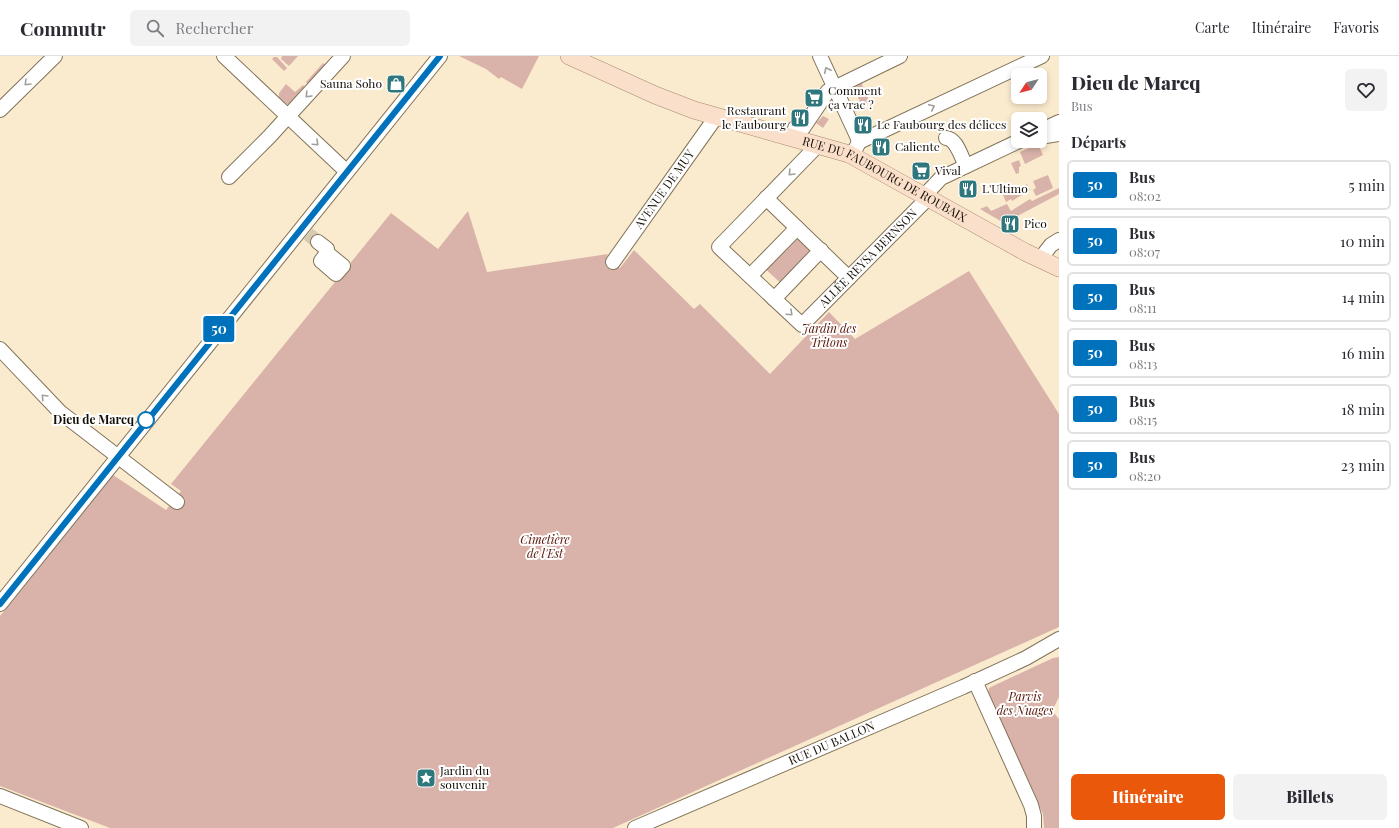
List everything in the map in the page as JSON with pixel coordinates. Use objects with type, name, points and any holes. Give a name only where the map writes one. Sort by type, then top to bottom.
[{"type":"main road","name":"RUE DU FAUBOURG DE ROUBAIX","points":[[569,56],[655,95],[716,117],[818,145],[856,149],[927,196],[1059,268]]},
{"type":"street","points":[[0,110],[55,56]]},
{"type":"street","points":[[224,56],[346,171]]},
{"type":"street","points":[[229,177],[288,117],[343,56]]},
{"type":"street","points":[[0,604],[118,457],[309,235],[346,171],[440,56]]},
{"type":"street","points":[[820,56],[835,87],[856,149],[1042,56]]},
{"type":"street","points":[[795,128],[803,128],[828,91],[900,56]]},
{"type":"street","name":"AVENUE DE MUY","points":[[613,262],[716,117]]},
{"type":"street","points":[[1047,128],[1059,122]]},
{"type":"street","points":[[1047,136],[1059,134]]},
{"type":"street","points":[[946,138],[952,139],[955,143],[966,166]]},
{"type":"street","name":"ALLÉE REYSA BERNSON","points":[[818,145],[719,247],[802,325],[927,196],[936,182],[1011,145]]},
{"type":"street","points":[[766,198],[849,278]]},
{"type":"street","points":[[750,276],[797,228]]},
{"type":"street","points":[[309,235],[327,249],[327,253]]},
{"type":"street","points":[[1040,259],[1051,245],[1059,240]]},
{"type":"street","points":[[774,299],[821,250]]},
{"type":"street","points":[[0,349],[60,412],[177,502]]},
{"type":"street","name":"RUE DU BALLON","points":[[1026,658],[1059,639]]},
{"type":"street","name":"RUE DU BALLON","points":[[635,828],[1026,658],[1059,647]]},
{"type":"street","points":[[974,681],[1031,805],[1034,816],[1034,828]]},
{"type":"street","points":[[0,796],[81,828]]},
{"type":"green space","points":[[282,56],[298,56],[289,66],[281,59]]},
{"type":"green space","points":[[459,56],[539,56],[522,89],[501,77],[499,79],[486,69]]},
{"type":"green space","points":[[277,57],[287,68],[284,71],[272,59]]},
{"type":"green space","points":[[323,63],[328,67],[310,86],[306,82]]},
{"type":"green space","points":[[861,82],[870,102],[864,105],[861,104],[853,86]]},
{"type":"green space","points":[[286,84],[295,92],[303,85],[307,89],[290,105],[279,97],[279,93]]},
{"type":"green space","points":[[823,116],[829,119],[823,128],[816,123]]},
{"type":"green space","points":[[1029,148],[1040,148],[1043,155],[1025,164],[1020,152]]},
{"type":"green space","points":[[1019,160],[1021,166],[1019,167],[1019,173],[1016,174],[1011,163]]},
{"type":"green space","points":[[1048,175],[1053,188],[1036,196],[1033,190],[1036,188],[1033,181]]},
{"type":"green space","points":[[1027,184],[1030,190],[1012,201],[1011,199],[1006,202],[1003,195]]},
{"type":"green space","points":[[1059,188],[1059,194],[1004,223],[980,209],[987,206],[991,211],[1007,204],[1011,211],[1030,199],[1032,201]]},
{"type":"green space","name":"Cimetière de l'Est","points":[[468,211],[487,272],[608,254],[606,257],[620,268],[634,250],[694,309],[700,304],[770,374],[829,312],[855,339],[969,271],[1059,414],[1059,627],[613,828],[110,828],[0,786],[0,616],[113,475],[166,510],[181,491],[171,484],[391,213],[438,249]]},
{"type":"green space","points":[[793,226],[823,255],[789,291],[758,262]]},
{"type":"green space","name":"Parvis des Nuages","points":[[1059,657],[1059,697],[1054,707],[1054,713],[1059,719],[1059,828],[1044,828],[1043,814],[988,692],[989,688],[993,686],[1053,658]]},
{"type":"tunnel","points":[[308,234],[318,242]]},
{"type":"bus line","name":"50","points":[[0,604],[309,217],[440,56]]},
{"type":"place","name":"Sauna Soho","points":[[396,84]]},
{"type":"place","name":"Comment ça vrac ?","points":[[814,98]]},
{"type":"place","name":"Restaurant le Faubourg","points":[[800,118]]},
{"type":"place","name":"Le Faubourg des délices","points":[[863,125]]},
{"type":"place","name":"Caliente","points":[[881,147]]},
{"type":"place","name":"Vival","points":[[921,171]]},
{"type":"place","name":"L'Ultimo","points":[[968,189]]},
{"type":"place","name":"Pico","points":[[1010,224]]},
{"type":"place","name":"Dieu de Marcq","points":[[146,420]]},
{"type":"place","name":"Jardin du souvenir","points":[[426,778]]},
{"type":"park label","name":"Jardin des Tritons","points":[[829,336]]}]
